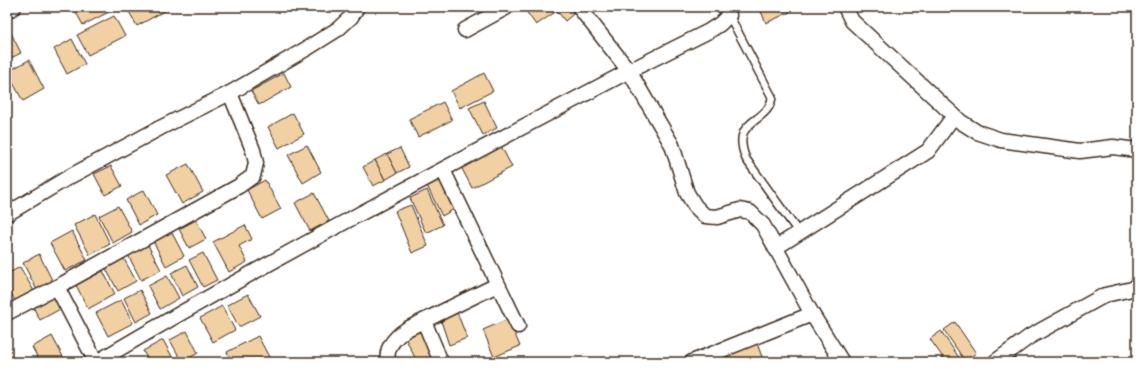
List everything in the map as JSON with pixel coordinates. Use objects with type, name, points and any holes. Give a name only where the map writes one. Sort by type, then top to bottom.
[{"type":"street","points":[[7,11],[14,7]]},
{"type":"street","points":[[7,214],[75,174],[160,128],[230,93],[338,29],[351,17],[356,7]]},
{"type":"street","points":[[465,30],[506,7]]},
{"type":"street","points":[[579,7],[629,71],[672,144],[687,193],[695,206],[705,216],[717,217],[740,210],[750,212],[763,225],[812,314],[842,362]]},
{"type":"street","points":[[845,7],[852,21],[954,116],[977,132],[1001,140],[1080,151],[1113,147],[1137,150]]},
{"type":"street","points":[[57,288],[96,362],[266,266],[442,170],[629,71],[709,31],[720,24],[728,11]]},
{"type":"street","points":[[7,313],[57,288],[239,186],[253,176],[256,164],[253,150],[230,93]]},
{"type":"street","points":[[775,248],[928,151],[954,116]]},
{"type":"street","points":[[442,170],[518,326]]},
{"type":"street","points":[[388,362],[387,354],[390,345],[396,336],[424,320],[497,285]]},
{"type":"street","points":[[995,362],[1029,337],[1105,296],[1132,289],[1137,286]]},
{"type":"street","points":[[692,362],[812,314]]},
{"type":"street","points":[[424,320],[441,362]]},
{"type":"lane","points":[[728,11],[772,97],[772,103],[744,132],[741,138],[742,148],[746,159],[799,233]]},
{"type":"building","points":[[73,7],[109,7],[111,11],[83,25]]},
{"type":"building","points":[[167,7],[168,9],[137,26],[127,8]]},
{"type":"building","points":[[523,7],[550,7],[554,13],[536,25]]},
{"type":"building","points":[[554,7],[573,7],[577,11],[565,21]]},
{"type":"building","points":[[759,7],[788,7],[790,12],[766,23]]},
{"type":"building","points":[[114,16],[125,36],[88,55],[77,35]]},
{"type":"building","points":[[7,25],[21,53],[7,60]]},
{"type":"building","points":[[72,39],[85,64],[67,74],[54,49]]},
{"type":"building","points":[[29,60],[44,89],[23,101],[7,72]]},
{"type":"building","points":[[284,73],[291,87],[259,105],[251,91]]},
{"type":"building","points":[[484,73],[493,91],[460,108],[451,91]]},
{"type":"building","points":[[484,101],[497,128],[483,135],[469,108]]},
{"type":"building","points":[[443,102],[452,120],[418,137],[409,119]]},
{"type":"building","points":[[293,113],[304,134],[279,148],[268,127]]},
{"type":"building","points":[[307,145],[321,172],[303,183],[288,155]]},
{"type":"building","points":[[501,146],[512,167],[472,188],[461,167]]},
{"type":"building","points":[[400,148],[409,167],[397,173],[387,154]]},
{"type":"building","points":[[387,154],[397,173],[385,180],[375,160]]},
{"type":"building","points":[[375,160],[385,180],[373,186],[363,167]]},
{"type":"building","points":[[188,164],[203,192],[182,204],[166,175]]},
{"type":"building","points":[[111,166],[122,186],[105,195],[94,174]]},
{"type":"building","points":[[444,178],[458,207],[442,216],[427,186]]},
{"type":"building","points":[[265,180],[281,209],[262,219],[247,190]]},
{"type":"building","points":[[144,190],[157,215],[139,225],[126,200]]},
{"type":"building","points":[[427,190],[443,225],[426,233],[410,198]]},
{"type":"building","points":[[314,193],[329,221],[310,231],[295,203]]},
{"type":"building","points":[[411,205],[428,246],[412,253],[395,211]]},
{"type":"building","points":[[118,206],[132,232],[113,243],[99,216]]},
{"type":"building","points":[[95,214],[110,244],[90,255],[74,225]]},
{"type":"building","points":[[196,220],[206,239],[189,248],[179,229]]},
{"type":"building","points":[[245,225],[252,239],[239,246],[247,262],[229,272],[213,242]]},
{"type":"building","points":[[72,231],[87,260],[65,271],[50,243]]},
{"type":"building","points":[[171,231],[184,256],[166,266],[153,241]]},
{"type":"building","points":[[148,245],[161,270],[141,280],[128,255]]},
{"type":"building","points":[[203,253],[217,280],[203,287],[189,260]]},
{"type":"building","points":[[39,254],[53,282],[37,290],[23,263]]},
{"type":"building","points":[[123,257],[136,281],[118,291],[105,267]]},
{"type":"building","points":[[187,265],[198,287],[182,296],[171,273]]},
{"type":"building","points":[[20,267],[34,291],[15,301],[7,286],[7,274]]},
{"type":"building","points":[[103,271],[115,294],[88,309],[76,285]]},
{"type":"building","points":[[167,276],[179,298],[160,309],[148,286]]},
{"type":"building","points":[[140,290],[152,313],[136,322],[124,298]]},
{"type":"building","points":[[55,291],[64,307],[40,320],[31,303]]},
{"type":"building","points":[[248,294],[260,316],[239,327],[227,305]]},
{"type":"building","points":[[121,300],[133,323],[108,336],[96,313]]},
{"type":"building","points":[[222,306],[235,330],[213,342],[200,318]]},
{"type":"building","points":[[457,312],[467,338],[449,345],[440,318]]},
{"type":"building","points":[[508,319],[520,346],[494,357],[483,330]]},
{"type":"building","points":[[955,322],[976,353],[965,361],[944,330]]},
{"type":"building","points":[[423,326],[437,355],[423,362],[417,362],[404,335]]},
{"type":"building","points":[[187,331],[198,353],[182,362],[170,340]]},
{"type":"building","points":[[941,331],[962,362],[946,362],[930,339]]},
{"type":"building","points":[[52,336],[66,362],[40,362],[32,347]]},
{"type":"building","points":[[258,336],[269,357],[260,362],[232,362],[227,352]]},
{"type":"building","points":[[163,340],[175,362],[149,362],[143,351]]},
{"type":"building","points":[[757,343],[763,360],[757,362],[730,362],[727,355]]},
{"type":"building","points":[[833,357],[836,362],[824,362]]},
{"type":"building","points":[[203,358],[205,362],[195,362]]}]
